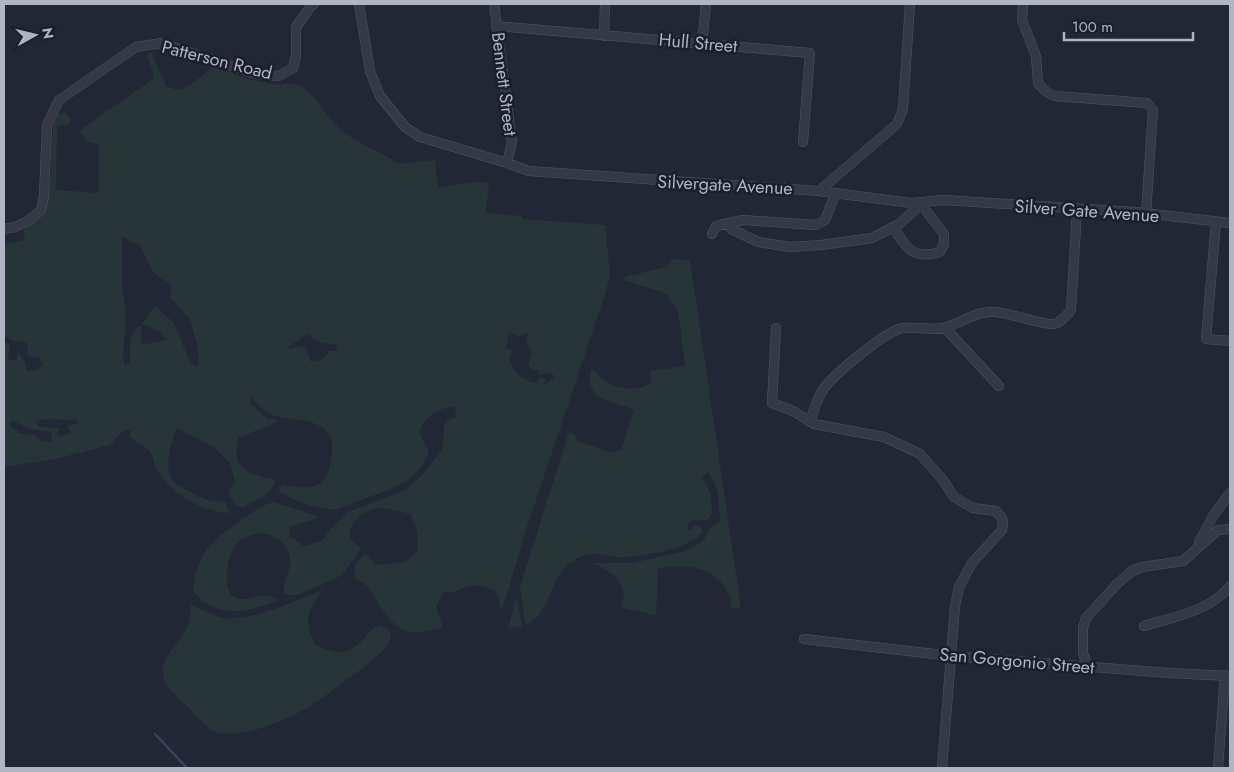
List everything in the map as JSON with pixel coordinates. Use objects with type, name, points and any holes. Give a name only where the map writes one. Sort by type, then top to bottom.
[{"type":"street","name":"Patterson Road","points":[[4,229],[16,227],[28,221],[41,210],[44,196],[47,125],[60,100],[115,60],[136,47],[162,43],[255,74],[279,76],[293,68],[296,56],[296,27],[314,4]]},
{"type":"street","points":[[359,4],[372,78],[380,96],[405,127],[420,137],[507,163]]},
{"type":"street","name":"Bennett Street","points":[[494,4],[512,142],[507,163]]},
{"type":"street","points":[[604,36],[605,4]]},
{"type":"street","points":[[702,44],[706,4]]},
{"type":"street","points":[[819,190],[897,124],[903,110],[910,4]]},
{"type":"street","points":[[1023,4],[1022,20],[1036,56],[1038,83],[1045,91],[1054,96],[1148,103],[1153,110],[1146,214]]},
{"type":"street","name":"Hull Street","points":[[496,26],[810,53],[803,142]]},
{"type":"street","name":"Silvergate Avenue","points":[[507,163],[529,171],[819,190],[836,194],[911,202],[944,200]]},
{"type":"street","points":[[712,234],[716,226],[743,220],[816,225],[825,220],[836,194]]},
{"type":"street","name":"Silver Gate Avenue","points":[[944,200],[1146,214],[1230,223]]},
{"type":"street","points":[[728,223],[731,229],[758,242],[790,247],[821,245],[872,238],[893,227],[899,224],[922,202],[944,234],[944,244],[940,252],[919,254],[906,248],[893,227]]},
{"type":"street","points":[[810,422],[821,393],[836,374],[884,338],[899,330],[916,327],[945,328],[973,314],[994,312],[1052,324],[1063,319],[1071,310],[1077,210]]},
{"type":"street","points":[[1216,222],[1206,339],[1230,341]]},
{"type":"street","points":[[776,328],[772,404],[793,411],[814,424],[884,437],[920,454],[943,480],[954,497],[973,508],[996,511],[1004,523],[1002,530],[972,563],[959,587],[955,606],[942,768]]},
{"type":"street","points":[[945,328],[999,386]]},
{"type":"street","points":[[1194,551],[1213,516],[1230,493]]},
{"type":"street","points":[[1088,666],[1084,653],[1083,628],[1086,618],[1117,584],[1132,571],[1142,567],[1183,561],[1218,530],[1230,529]]},
{"type":"street","points":[[1144,626],[1196,610],[1213,602],[1230,586]]},
{"type":"street","name":"San Gorgonio Street","points":[[804,639],[952,656],[1169,674],[1228,675]]},
{"type":"street","points":[[1218,768],[1228,675]]},
{"type":"shaded area","points":[[151,52],[166,86],[177,90],[185,89],[213,67],[264,83],[291,83],[298,85],[309,92],[340,129],[399,164],[435,160],[438,187],[477,182],[489,183],[486,213],[522,216],[522,219],[605,225],[610,274],[606,291],[526,530],[502,610],[496,592],[484,586],[474,585],[451,593],[444,591],[436,606],[443,628],[409,632],[393,623],[368,587],[356,578],[354,571],[357,563],[365,554],[376,565],[405,562],[417,552],[417,532],[410,514],[383,508],[376,508],[364,513],[352,525],[350,539],[361,548],[342,575],[298,595],[284,593],[290,566],[290,555],[287,549],[276,538],[262,534],[248,536],[241,540],[232,550],[227,572],[228,587],[233,596],[238,598],[266,596],[275,597],[277,601],[247,610],[229,611],[203,602],[196,594],[193,586],[197,570],[206,550],[227,531],[252,512],[265,505],[274,502],[317,516],[316,519],[291,526],[289,535],[303,546],[322,541],[331,528],[348,512],[403,491],[412,485],[442,450],[445,421],[456,418],[455,407],[444,408],[432,414],[424,423],[419,433],[429,451],[418,471],[410,478],[392,488],[336,509],[326,509],[304,503],[278,490],[283,485],[312,487],[323,480],[329,470],[332,455],[332,442],[328,432],[312,422],[270,414],[261,408],[250,396],[251,404],[268,419],[276,419],[277,422],[238,438],[237,457],[243,468],[249,472],[274,479],[275,484],[269,492],[243,508],[237,506],[228,493],[235,481],[229,462],[212,446],[177,428],[169,456],[169,471],[175,483],[202,498],[226,502],[229,513],[207,509],[188,500],[172,488],[158,471],[149,451],[129,437],[131,430],[124,430],[111,444],[98,448],[55,459],[4,467],[4,341],[10,345],[8,359],[16,360],[18,352],[25,362],[27,371],[37,370],[40,366],[43,367],[39,357],[28,356],[27,343],[11,340],[4,335],[4,244],[25,240],[23,229],[41,210],[46,199],[49,188],[53,128],[56,118],[60,113],[66,113],[71,120],[68,125],[57,126],[56,190],[98,193],[99,145],[88,142],[79,131],[153,79],[152,76],[154,74],[147,56]],"holes":[[[122,236],[140,246],[154,273],[171,285],[170,297],[190,319],[198,348],[199,365],[196,367],[189,360],[174,323],[155,306],[142,324],[157,330],[167,340],[146,344],[141,343],[142,327],[138,326],[130,338],[130,363],[125,366],[123,358],[126,314],[122,286]],[[509,332],[518,337],[529,332],[526,340],[532,354],[528,364],[532,370],[539,370],[538,374],[550,373],[555,376],[547,384],[544,383],[546,379],[539,377],[535,383],[525,380],[516,372],[511,364],[509,359],[512,350],[506,349]],[[307,334],[318,342],[336,345],[338,351],[329,351],[321,359],[310,361],[306,348],[296,346],[289,350],[288,347]],[[44,419],[76,420],[78,424],[67,425],[71,433],[60,437],[57,433],[60,428],[39,427],[36,422]],[[13,421],[31,429],[51,432],[52,441],[42,442],[35,435],[19,433],[8,424]]]},
{"type":"shaded area","points":[[672,259],[690,260],[741,608],[732,609],[729,595],[723,584],[716,577],[698,568],[678,566],[658,568],[656,615],[627,609],[621,607],[623,592],[618,580],[606,570],[593,563],[632,563],[685,551],[703,541],[711,527],[720,521],[718,493],[709,472],[702,477],[711,495],[712,514],[707,520],[690,520],[687,530],[695,525],[700,526],[702,532],[696,538],[676,547],[652,554],[620,557],[590,554],[573,561],[557,579],[542,610],[535,619],[525,625],[520,587],[569,432],[574,434],[577,441],[613,453],[621,450],[634,410],[602,398],[596,393],[592,388],[590,380],[591,370],[593,369],[602,379],[612,385],[636,389],[647,386],[650,383],[651,371],[685,366],[678,311],[667,295],[624,280],[625,277],[666,267]]},
{"type":"shaded area","points":[[323,590],[310,609],[308,621],[314,644],[327,650],[345,651],[356,646],[371,630],[379,625],[389,630],[391,638],[384,649],[369,663],[329,693],[295,715],[254,730],[228,734],[220,733],[202,722],[172,692],[166,683],[163,668],[168,656],[187,628],[191,605],[220,617],[244,617],[272,610]]},
{"type":"shaded area","points":[[516,598],[522,626],[508,629]]},
{"type":"waterway","points":[[155,734],[187,768]]}]
